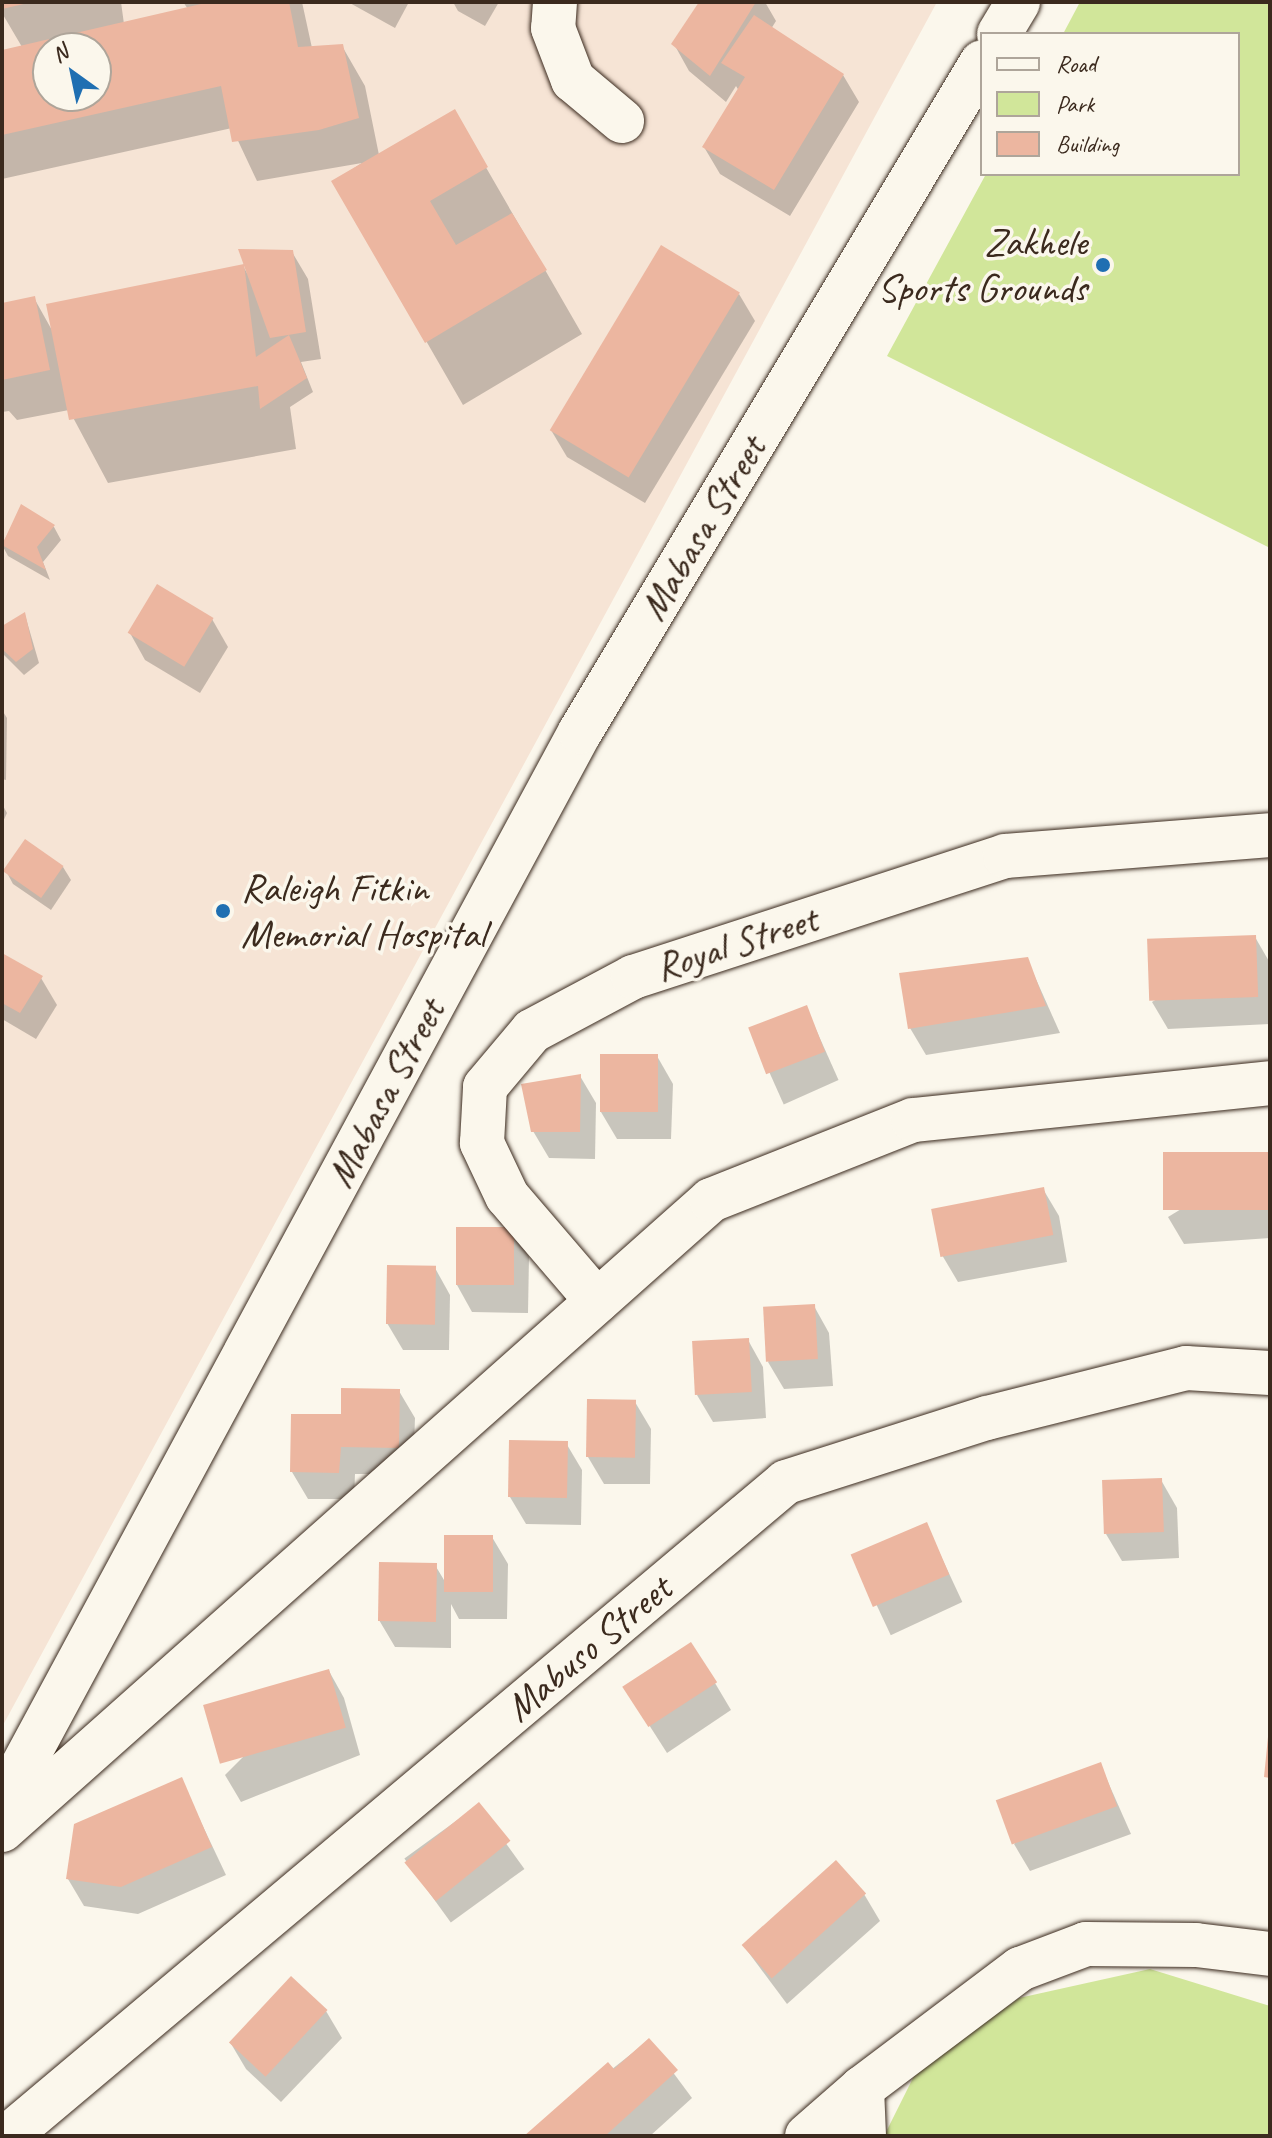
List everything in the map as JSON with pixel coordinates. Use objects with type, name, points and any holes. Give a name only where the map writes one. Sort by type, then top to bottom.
[{"type":"street","points":[[555,2],[553,28],[573,80],[622,121]]},
{"type":"street","points":[[1000,32],[1018,2]]},
{"type":"street","name":"Mabasa Street","points":[[2,1804],[580,732],[980,65]]},
{"type":"street","name":"Royal Street","points":[[597,1301],[507,1196],[482,1143],[485,1087],[532,1031],[633,977],[1005,856],[1270,835]]},
{"type":"street","points":[[2,1830],[711,1200],[913,1120],[1270,1083]]},
{"type":"street","name":"Mabuso Street","points":[[8,2136],[786,1482],[987,1418],[1186,1368],[1270,1373]]},
{"type":"street","points":[[807,2136],[862,2088],[1020,1969],[1086,1944],[1196,1945],[1270,1954]]},
{"type":"street","points":[[862,2088],[864,2136]]},
{"type":"shaded area","name":"Raleigh Fitkin Memorial Hospital","points":[[2,2],[937,2],[2,1727]]},
{"type":"green space","name":"Zakhele Sports Grounds","points":[[1080,2],[1270,2],[1270,548],[887,356],[985,176],[1240,176],[1240,32],[1064,32]]},
{"type":"green space","points":[[1150,1969],[1270,2006],[1270,2136],[884,2136],[917,2070],[1019,1998]]},
{"type":"building","points":[[2,2],[28,2],[28,3],[2,9]]},
{"type":"building","points":[[197,2],[289,2],[298,47],[343,44],[359,118],[319,130],[232,142],[221,86],[112,110],[112,32],[80,32],[201,4]]},
{"type":"building","points":[[699,2],[756,2],[710,76],[671,44]]},
{"type":"building","points":[[754,15],[844,74],[774,190],[702,147],[745,77],[721,63]]},
{"type":"building","points":[[32,43],[32,112],[105,112],[2,135],[2,50]]},
{"type":"building","points":[[455,109],[488,167],[430,201],[456,245],[512,213],[547,270],[425,343],[331,181]]},
{"type":"building","points":[[661,245],[740,292],[629,478],[550,430]]},
{"type":"building","points":[[238,249],[293,250],[306,332],[270,338]]},
{"type":"building","points":[[244,264],[256,357],[289,335],[307,378],[260,409],[258,386],[69,420],[46,304]]},
{"type":"building","points":[[35,296],[50,370],[2,380],[2,303]]},
{"type":"building","points":[[21,504],[55,525],[37,547],[46,570],[2,545]]},
{"type":"building","points":[[157,584],[214,618],[184,667],[128,633]]},
{"type":"building","points":[[25,612],[33,649],[16,662],[2,649],[2,626]]},
{"type":"building","points":[[25,839],[64,866],[41,898],[3,871]]},
{"type":"building","points":[[1256,935],[1258,997],[1149,1001],[1147,939]]},
{"type":"building","points":[[2,953],[43,976],[20,1013],[2,1003]]},
{"type":"building","points":[[1028,957],[1046,1006],[908,1029],[899,973]]},
{"type":"building","points":[[807,1005],[825,1052],[766,1074],[748,1028]]},
{"type":"building","points":[[600,1054],[658,1054],[658,1112],[600,1112]]},
{"type":"building","points":[[581,1074],[580,1132],[531,1132],[521,1084]]},
{"type":"building","points":[[1163,1152],[1270,1152],[1270,1210],[1163,1210]]},
{"type":"building","points":[[1044,1187],[1053,1235],[940,1257],[931,1209]]},
{"type":"building","points":[[456,1227],[514,1227],[514,1285],[456,1285]]},
{"type":"building","points":[[387,1265],[436,1266],[435,1325],[386,1324]]},
{"type":"building","points":[[815,1304],[818,1359],[766,1362],[763,1307]]},
{"type":"building","points":[[749,1338],[752,1392],[695,1395],[692,1341]]},
{"type":"building","points":[[341,1388],[400,1389],[399,1448],[341,1447],[339,1473],[290,1472],[291,1414],[341,1414]]},
{"type":"building","points":[[587,1399],[636,1400],[635,1458],[586,1457]]},
{"type":"building","points":[[509,1440],[568,1441],[567,1498],[508,1497]]},
{"type":"building","points":[[1162,1478],[1164,1532],[1104,1534],[1102,1480]]},
{"type":"building","points":[[927,1522],[949,1574],[873,1607],[851,1554]]},
{"type":"building","points":[[444,1535],[493,1535],[493,1592],[444,1592]]},
{"type":"building","points":[[379,1562],[437,1563],[436,1622],[378,1621]]},
{"type":"building","points":[[691,1642],[717,1682],[648,1727],[622,1687]]},
{"type":"building","points":[[329,1669],[346,1728],[220,1764],[203,1705]]},
{"type":"building","points":[[1270,1737],[1270,1778],[1264,1777]]},
{"type":"building","points":[[1101,1762],[1117,1806],[1012,1844],[996,1800]]},
{"type":"building","points":[[182,1777],[212,1847],[121,1887],[66,1879],[74,1824]]},
{"type":"building","points":[[479,1802],[510,1841],[436,1901],[404,1862]]},
{"type":"building","points":[[836,1860],[866,1893],[772,1978],[742,1945]]},
{"type":"building","points":[[291,1976],[328,2010],[266,2077],[229,2043]]},
{"type":"building","points":[[649,2038],[678,2070],[605,2136],[524,2136],[608,2062],[614,2069]]},
{"type":"place","name":"Zakhele Sports Grounds","points":[[1103,265]]},
{"type":"place","name":"Raleigh Fitkin Memorial Hospital","points":[[223,911]]}]
